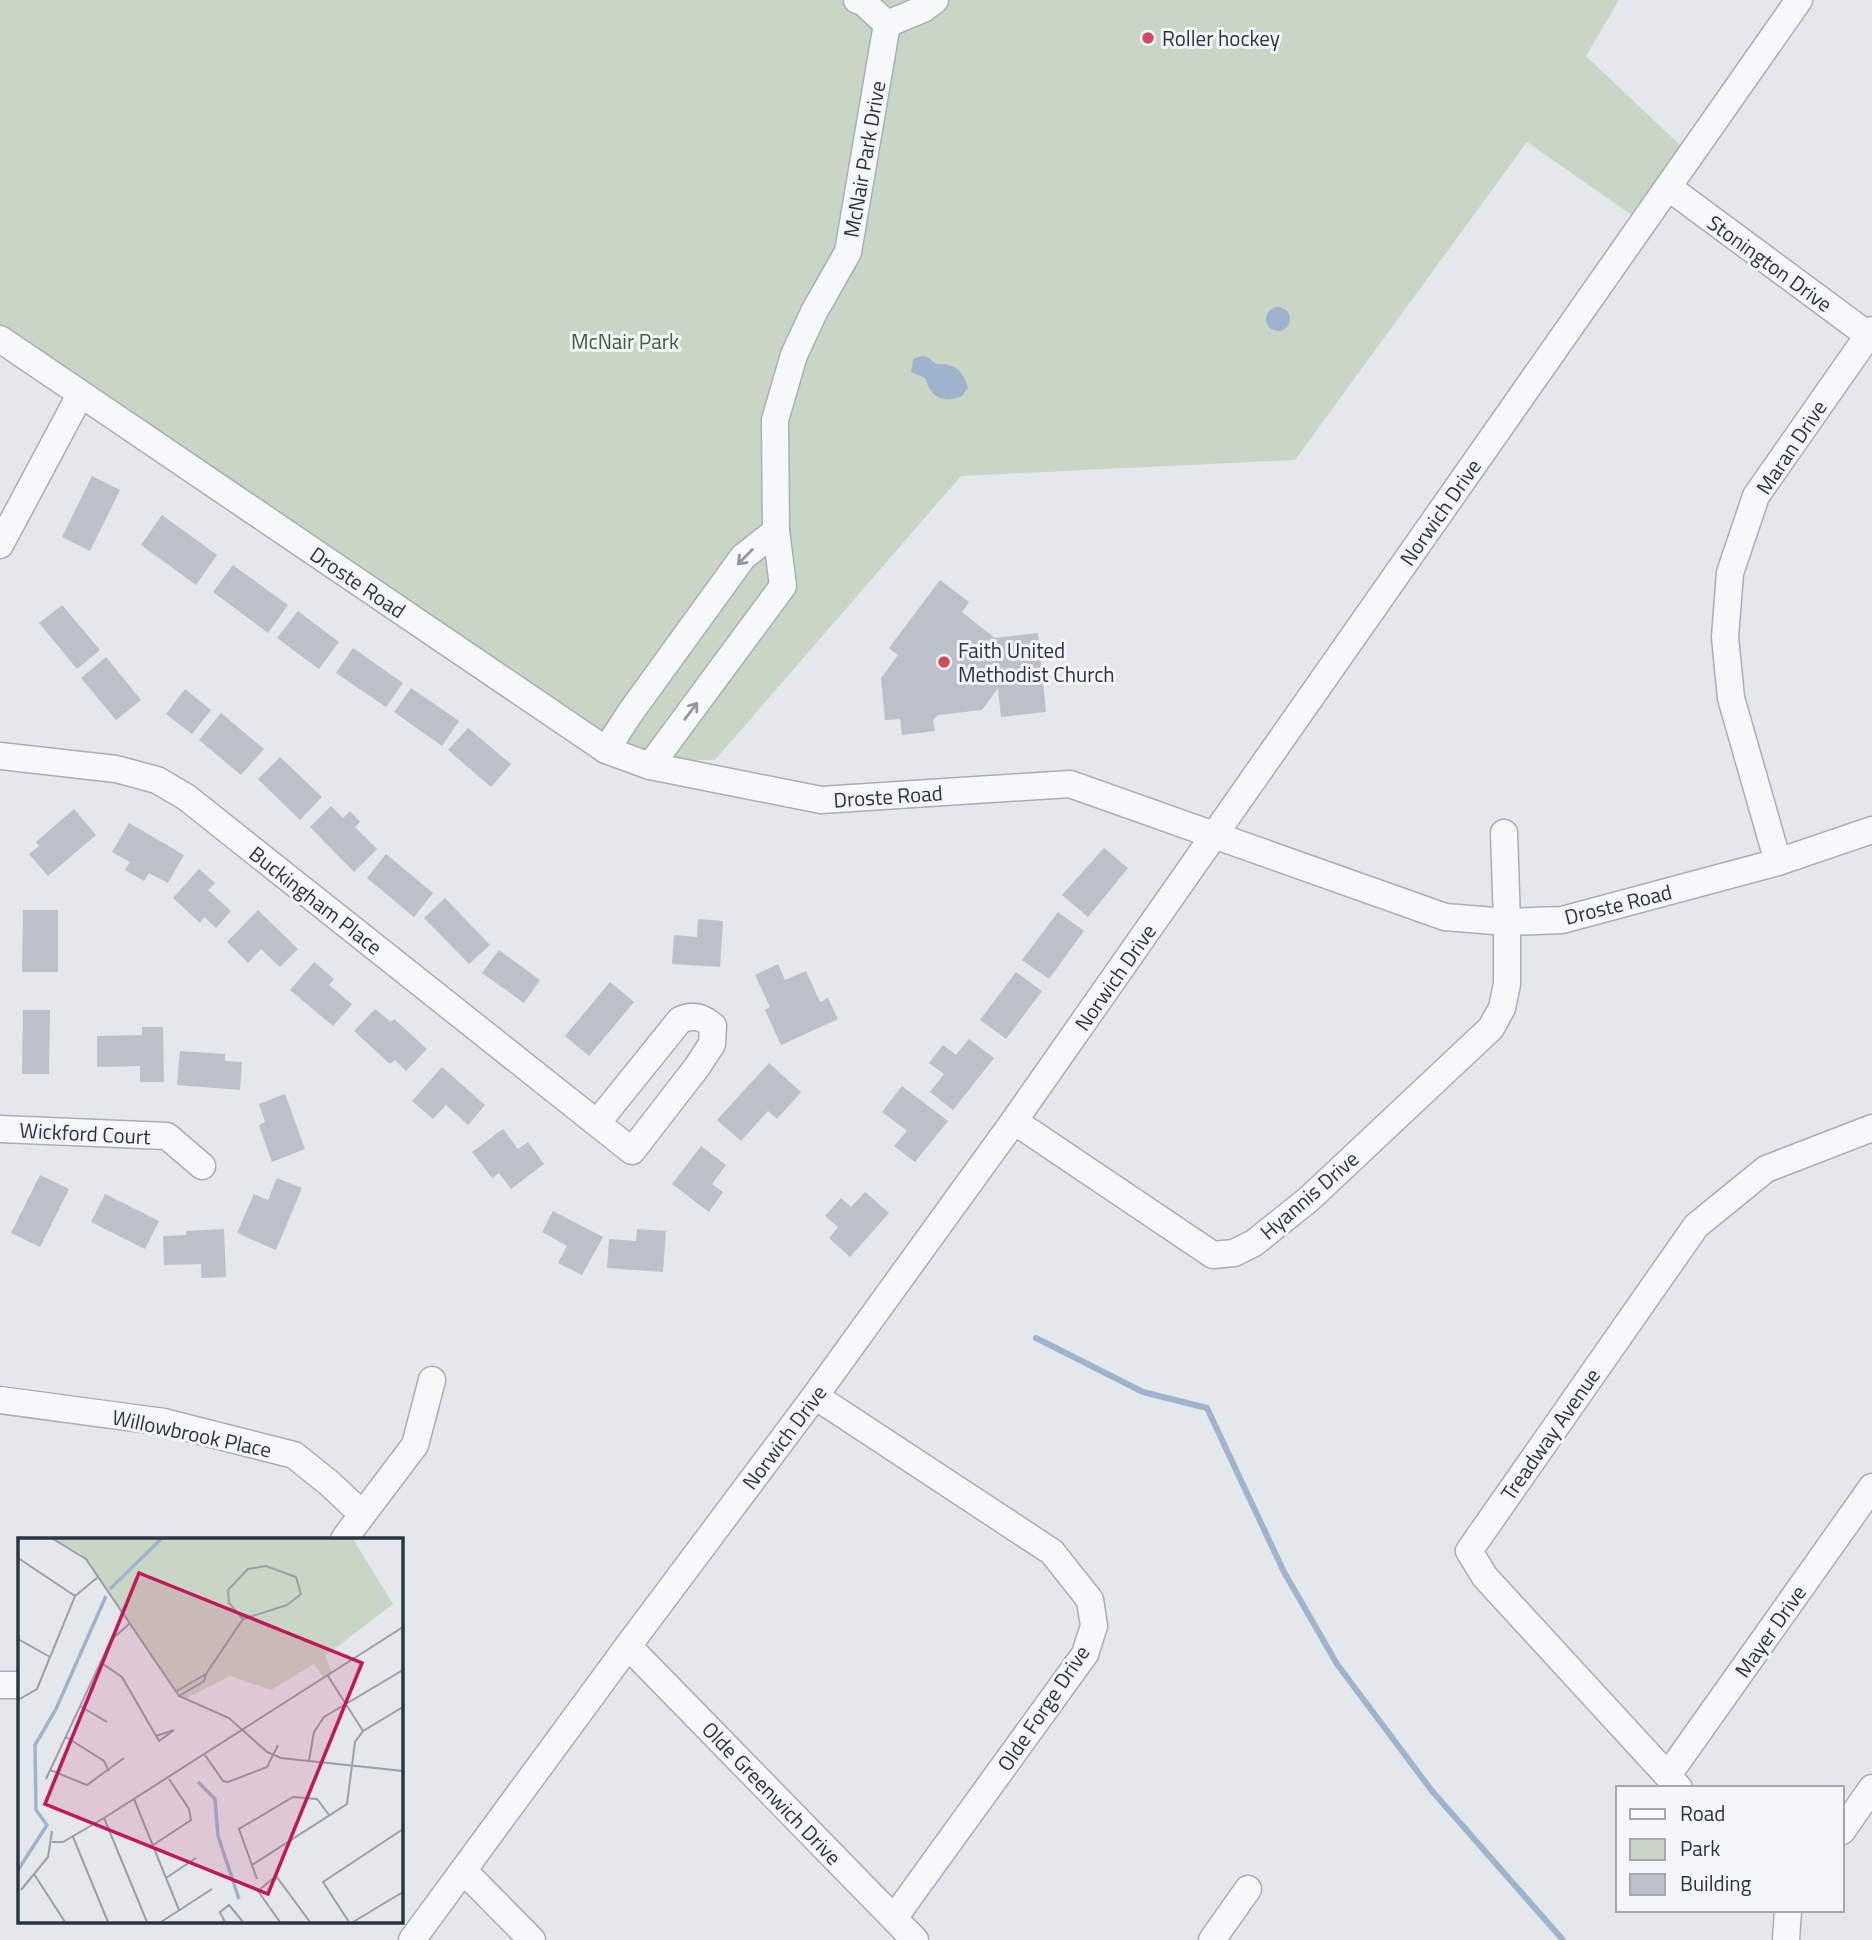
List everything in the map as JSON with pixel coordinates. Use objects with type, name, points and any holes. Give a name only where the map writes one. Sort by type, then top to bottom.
[{"type":"street","points":[[857,0],[863,2],[887,24],[923,9],[935,0]]},
{"type":"street","name":"Norwich Drive","points":[[412,1940],[815,1396],[1013,1121],[1799,0]]},
{"type":"street","name":"McNair Park Drive","points":[[650,765],[783,586],[776,531],[775,420],[794,355],[814,312],[848,252],[887,24]]},
{"type":"street","name":"Stonington Drive","points":[[1668,187],[1871,334]]},
{"type":"street","name":"Maran Drive","points":[[1778,862],[1731,698],[1725,637],[1730,573],[1756,496],[1871,334]]},
{"type":"street","name":"Droste Road","points":[[0,340],[606,750],[650,765],[821,800],[1070,783],[1445,917],[1507,922],[1563,920],[1778,862],[1872,830]]},
{"type":"street","points":[[0,545],[80,395]]},
{"type":"street","points":[[606,750],[743,557],[776,531]]},
{"type":"street","name":"Buckingham Place","points":[[0,756],[116,769],[157,780],[186,797],[632,1151],[712,1044],[713,1026],[704,1018],[688,1016],[680,1020],[597,1123]]},
{"type":"street","name":"Hyannis Drive","points":[[1013,1121],[1213,1255],[1234,1253],[1254,1243],[1309,1199],[1491,1028],[1502,1008],[1507,984],[1504,833]]},
{"type":"street","name":"Treadway Avenue","points":[[1674,1782],[1485,1577],[1469,1551],[1696,1226],[1766,1169],[1872,1128]]},
{"type":"street","name":"Wickford Court","points":[[0,1129],[167,1136],[202,1166]]},
{"type":"street","points":[[345,1538],[415,1445],[432,1380]]},
{"type":"street","name":"Olde Forge Drive","points":[[815,1396],[1052,1552],[1090,1600],[1094,1626],[1085,1654],[894,1917]]},
{"type":"street","name":"Willowbrook Place","points":[[0,1400],[164,1422],[294,1455],[362,1514]]},
{"type":"street","name":"Mayer Drive","points":[[1674,1782],[1872,1487]]},
{"type":"street","name":"Olde Greenwich Drive","points":[[628,1646],[915,1940]]},
{"type":"street","points":[[0,1685],[18,1685]]},
{"type":"street","points":[[1844,1829],[1872,1788]]},
{"type":"street","points":[[464,1871],[532,1940]]},
{"type":"street","points":[[1212,1940],[1248,1889]]},
{"type":"street","points":[[1786,1940],[1788,1912]]},
{"type":"green space","name":"McNair Park","points":[[0,0],[1619,0],[1586,56],[1683,148],[1633,216],[1527,142],[1295,460],[961,476],[715,760],[633,760],[0,339]]},
{"type":"water","points":[[1278,307],[1289,314],[1290,319],[1283,330],[1278,331],[1267,324],[1266,319],[1273,308]]},
{"type":"water","points":[[922,356],[960,372],[968,388],[962,396],[939,398],[934,395],[925,378],[911,372],[913,359]]},
{"type":"building","points":[[92,476],[120,490],[90,551],[62,537]]},
{"type":"building","points":[[162,515],[217,555],[196,585],[141,545]]},
{"type":"building","points":[[233,565],[288,605],[268,633],[213,592]]},
{"type":"building","points":[[940,580],[969,602],[962,612],[995,638],[1038,633],[1046,712],[1001,717],[998,688],[982,710],[938,715],[933,720],[935,731],[902,735],[900,719],[885,720],[881,678],[898,655],[889,648]]},
{"type":"building","points":[[62,605],[100,650],[77,669],[39,623]]},
{"type":"building","points":[[298,611],[339,642],[319,669],[277,638]]},
{"type":"building","points":[[353,648],[403,683],[386,707],[336,673]]},
{"type":"building","points":[[106,657],[141,700],[116,720],[81,678]]},
{"type":"building","points":[[411,688],[459,721],[442,746],[394,712]]},
{"type":"building","points":[[185,689],[211,710],[192,734],[166,714]]},
{"type":"building","points":[[221,713],[264,749],[241,775],[199,740]]},
{"type":"building","points":[[468,728],[511,764],[491,787],[448,750]]},
{"type":"building","points":[[280,757],[322,797],[300,820],[258,779]]},
{"type":"building","points":[[331,806],[343,818],[350,811],[360,822],[355,827],[377,849],[354,872],[310,827]]},
{"type":"building","points":[[74,809],[96,835],[48,876],[29,854],[39,846],[36,842]]},
{"type":"building","points":[[129,823],[184,855],[168,883],[149,873],[144,881],[125,870],[130,862],[112,852]]},
{"type":"building","points":[[1104,848],[1128,868],[1088,917],[1062,895]]},
{"type":"building","points":[[386,854],[433,893],[414,917],[367,878]]},
{"type":"building","points":[[199,869],[215,883],[208,890],[231,911],[216,928],[204,917],[200,923],[173,898]]},
{"type":"building","points":[[445,898],[490,945],[469,964],[424,918]]},
{"type":"building","points":[[23,910],[58,910],[58,972],[22,972]]},
{"type":"building","points":[[258,910],[298,949],[280,967],[261,949],[248,963],[227,942]]},
{"type":"building","points":[[1058,912],[1084,931],[1049,979],[1022,960]]},
{"type":"building","points":[[698,919],[723,921],[720,967],[672,964],[674,935],[697,937]]},
{"type":"building","points":[[499,950],[540,980],[524,1003],[482,973]]},
{"type":"building","points":[[314,962],[334,979],[329,985],[352,1004],[333,1026],[290,990]]},
{"type":"building","points":[[778,964],[785,980],[806,971],[820,1002],[828,998],[838,1019],[781,1045],[765,1010],[770,1007],[755,975]]},
{"type":"building","points":[[1016,972],[1042,991],[1006,1039],[980,1020]]},
{"type":"building","points":[[610,982],[634,1002],[589,1056],[565,1036]]},
{"type":"building","points":[[375,1009],[391,1022],[394,1019],[427,1049],[406,1071],[395,1060],[390,1064],[354,1031]]},
{"type":"building","points":[[23,1010],[50,1010],[49,1074],[22,1074]]},
{"type":"building","points":[[142,1027],[163,1027],[164,1082],[140,1082],[140,1066],[97,1067],[97,1036],[142,1035]]},
{"type":"building","points":[[969,1039],[994,1058],[953,1110],[930,1092],[944,1074],[929,1063],[943,1045],[956,1055]]},
{"type":"building","points":[[180,1051],[225,1054],[225,1061],[242,1062],[240,1090],[177,1085]]},
{"type":"building","points":[[769,1063],[801,1092],[777,1119],[768,1111],[741,1141],[717,1120]]},
{"type":"building","points":[[442,1067],[485,1105],[468,1125],[446,1105],[433,1119],[412,1101]]},
{"type":"building","points":[[902,1086],[948,1121],[915,1162],[894,1146],[907,1131],[882,1112]]},
{"type":"building","points":[[285,1094],[305,1149],[272,1162],[259,1125],[265,1122],[259,1104]]},
{"type":"building","points":[[503,1129],[518,1149],[528,1142],[544,1164],[511,1189],[499,1173],[492,1178],[472,1152]]},
{"type":"building","points":[[701,1146],[726,1165],[712,1184],[723,1192],[709,1212],[672,1184]]},
{"type":"building","points":[[40,1175],[69,1189],[40,1247],[11,1233]]},
{"type":"building","points":[[277,1178],[302,1188],[276,1250],[237,1233],[254,1194],[268,1200]]},
{"type":"building","points":[[865,1192],[889,1213],[850,1257],[829,1238],[838,1227],[825,1216],[841,1198],[851,1207]]},
{"type":"building","points":[[105,1194],[159,1221],[145,1249],[91,1222]]},
{"type":"building","points":[[553,1211],[603,1237],[582,1275],[558,1263],[567,1246],[542,1232]]},
{"type":"building","points":[[224,1229],[226,1277],[201,1278],[201,1264],[164,1265],[163,1236],[186,1235],[186,1231]]},
{"type":"building","points":[[637,1229],[666,1231],[663,1272],[607,1268],[609,1239],[636,1241]]},
{"type":"waterway","points":[[1036,1338],[1143,1392],[1207,1408],[1284,1572],[1337,1664],[1432,1791],[1563,1940]]},
{"type":"place","name":"Roller hockey","points":[[1148,38]]},
{"type":"place","name":"Faith United Methodist Church","points":[[944,662]]}]
